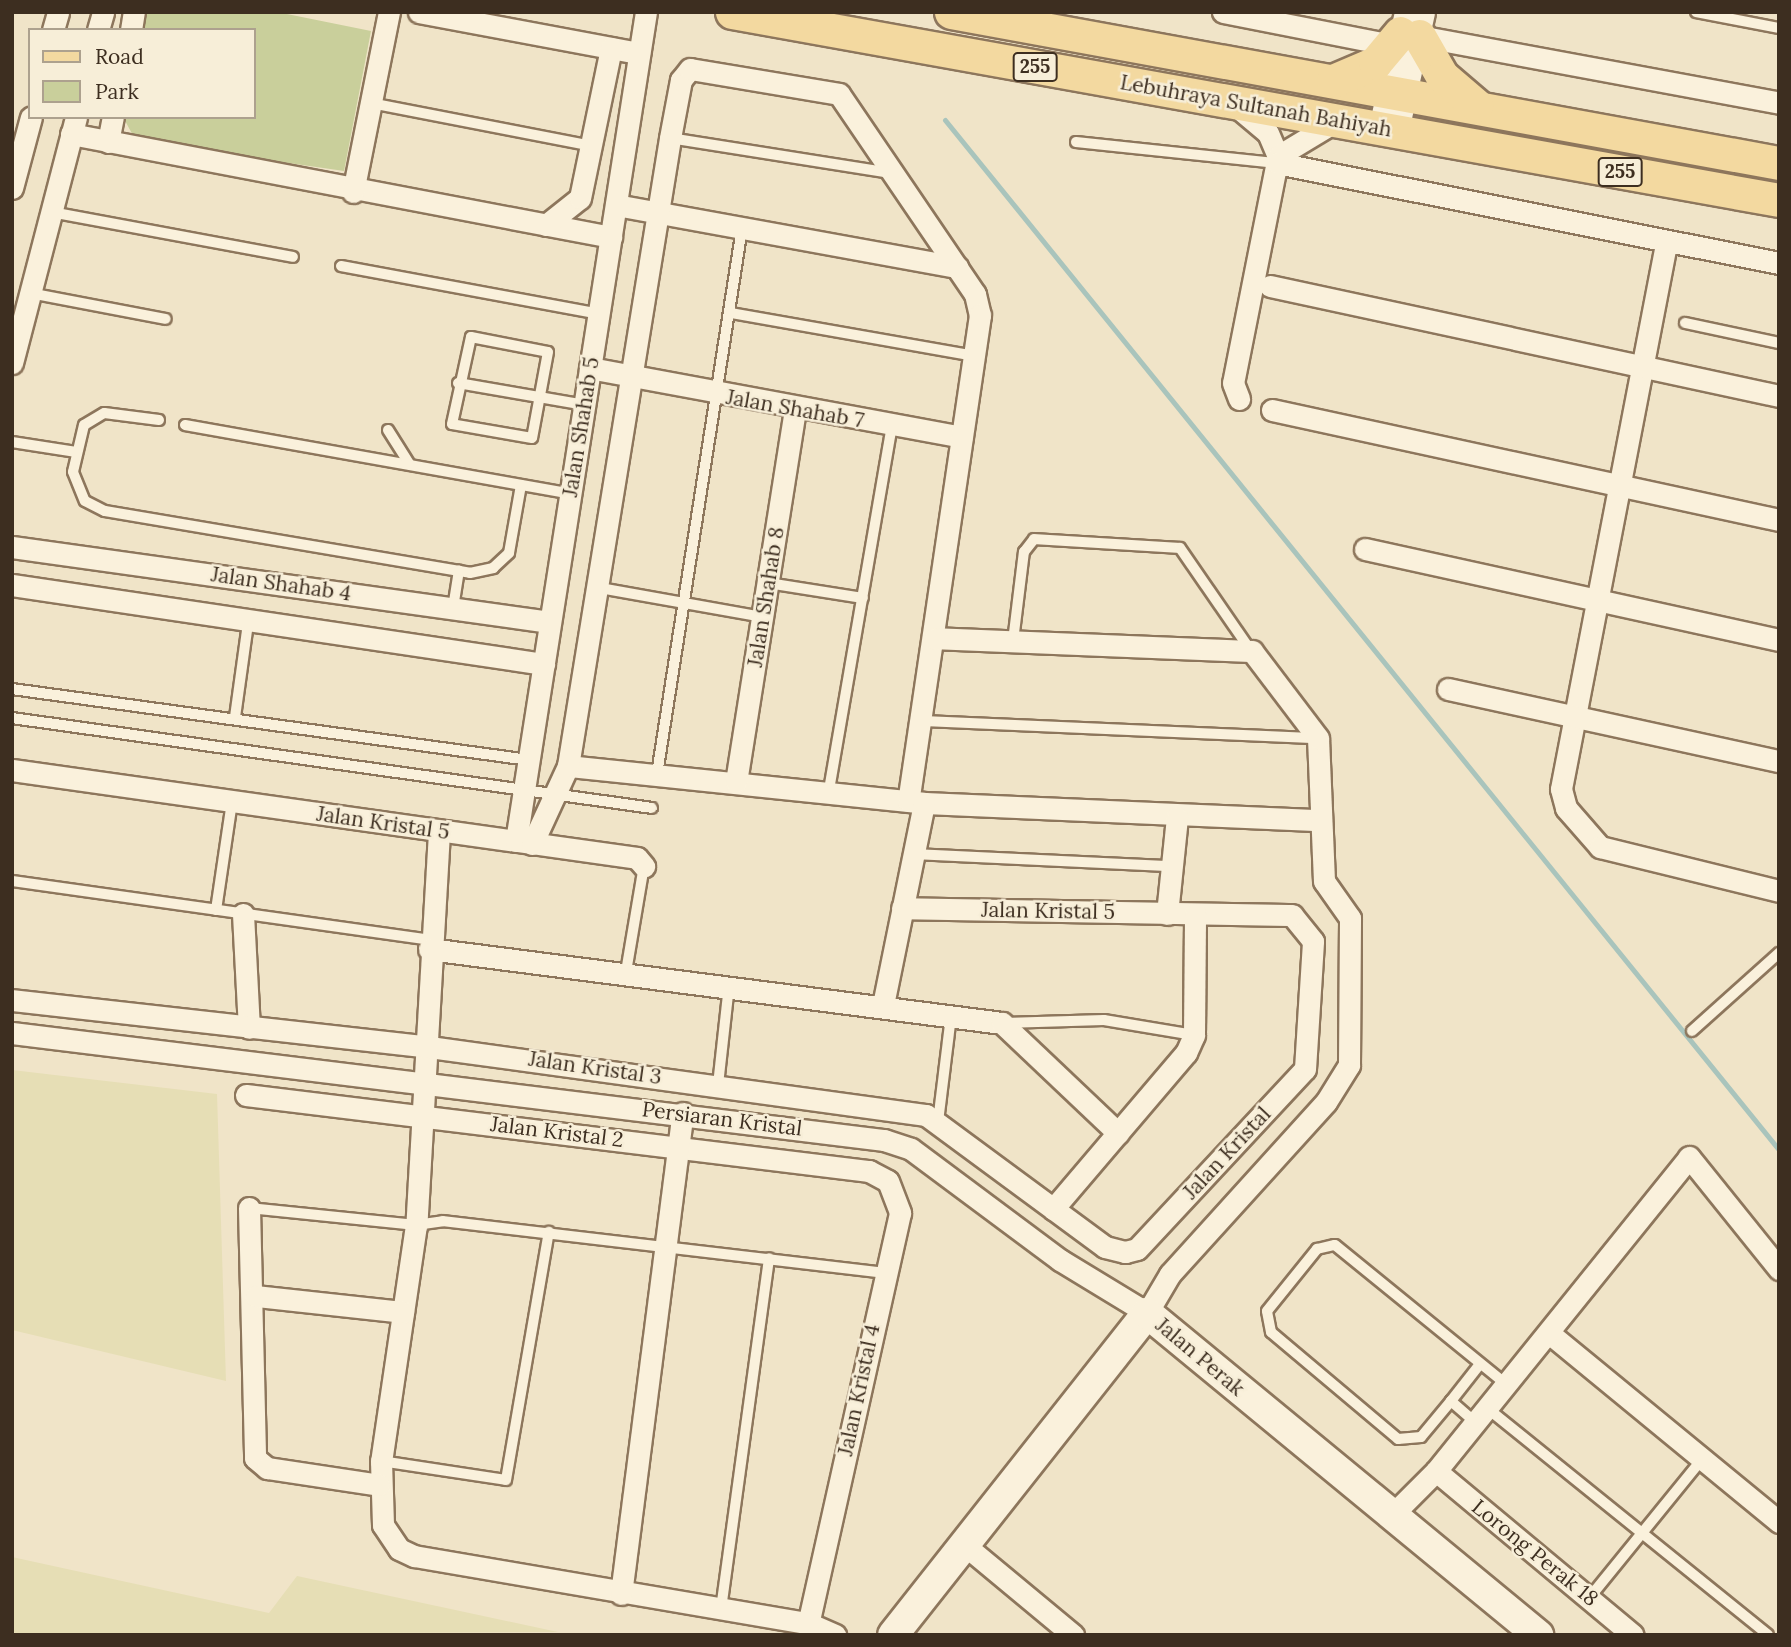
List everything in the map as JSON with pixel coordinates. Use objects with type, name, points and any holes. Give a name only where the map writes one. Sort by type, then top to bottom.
[{"type":"main road","name":"Lebuhraya Sultanah Bahiyah","points":[[732,12],[1779,200]]},
{"type":"main road","name":"Lebuhraya Sultanah Bahiyah","points":[[951,12],[1333,81],[1394,104],[1481,108],[1779,163]]},
{"type":"main road","points":[[1333,81],[1375,63],[1408,28],[1447,82],[1481,108]]},
{"type":"main road","points":[[1342,122],[1394,104],[1461,143]]},
{"type":"street","points":[[353,192],[390,12]]},
{"type":"street","points":[[419,12],[639,53]]},
{"type":"street","name":"Jalan Shahab 5","points":[[524,842],[524,791],[646,12]]},
{"type":"street","points":[[1223,12],[1408,28],[1779,103]]},
{"type":"street","points":[[1394,104],[1408,28]]},
{"type":"street","points":[[546,225],[575,208],[594,146],[611,48]]},
{"type":"street","points":[[524,842],[556,795],[568,766],[600,588],[630,375],[681,80],[690,69],[714,70],[831,89],[900,174],[957,267],[980,315],[923,721],[913,854],[883,1005]]},
{"type":"street","points":[[1230,101],[1268,133],[1278,160],[1233,383],[1239,399]]},
{"type":"street","points":[[13,179],[30,119]]},
{"type":"street","points":[[108,142],[113,119]]},
{"type":"street","points":[[1278,160],[1342,122]]},
{"type":"street","points":[[12,363],[74,126],[108,142],[353,192],[611,237]]},
{"type":"street","points":[[1278,160],[1666,244],[1779,263]]},
{"type":"street","points":[[616,205],[957,267]]},
{"type":"street","points":[[1666,244],[1570,715],[1561,789],[1566,808],[1600,847],[1779,891]]},
{"type":"street","points":[[1270,286],[1779,396]]},
{"type":"street","name":"Jalan Shahab 7","points":[[590,368],[795,411],[962,437]]},
{"type":"street","points":[[1272,410],[1779,520]]},
{"type":"street","name":"Jalan Shahab 8","points":[[736,782],[795,411]]},
{"type":"street","name":"Jalan Shahab 4","points":[[12,547],[550,622]]},
{"type":"street","points":[[1365,549],[1779,640]]},
{"type":"street","points":[[12,585],[248,623],[544,664]]},
{"type":"street","points":[[568,766],[829,790],[916,802],[1177,818],[1321,820],[1318,738],[1252,651],[935,638]]},
{"type":"street","points":[[1448,689],[1779,761]]},
{"type":"street","name":"Jalan Kristal 5","points":[[12,770],[637,858],[644,866]]},
{"type":"street","points":[[1167,914],[1177,818]]},
{"type":"street","name":"Jalan Kristal","points":[[1147,1312],[1170,1273],[1326,1102],[1353,1045],[1350,918],[1327,888],[1321,820]]},
{"type":"street","points":[[439,832],[422,1046],[416,1225],[379,1485],[383,1525],[399,1549],[414,1556],[621,1594],[808,1623],[835,1635]]},
{"type":"street","name":"Jalan Kristal 5","points":[[902,908],[1195,914]]},
{"type":"street","points":[[243,914],[248,1028]]},
{"type":"street","points":[[1053,1209],[1118,1133],[1194,1035],[1195,914],[1292,915],[1304,927],[1312,941],[1305,1069],[1326,1102]]},
{"type":"street","points":[[429,944],[1002,1023],[1118,1133]]},
{"type":"street","name":"Jalan Kristal 3","points":[[12,1000],[422,1046],[718,1085],[932,1119]]},
{"type":"street","name":"Persiaran Kristal","points":[[12,1032],[684,1113],[911,1149],[1060,1260],[1147,1312]]},
{"type":"street","name":"Jalan Kristal","points":[[932,1119],[1105,1247],[1136,1249],[1305,1069]]},
{"type":"street","name":"Jalan Kristal 2","points":[[246,1095],[869,1171]]},
{"type":"street","points":[[621,1594],[669,1245],[684,1113]]},
{"type":"street","points":[[911,1149],[932,1119]]},
{"type":"street","points":[[1392,1515],[1436,1471],[1689,1157],[1779,1269]]},
{"type":"street","name":"Jalan Kristal 4","points":[[808,1623],[900,1213],[888,1181],[869,1171]]},
{"type":"street","points":[[249,1208],[256,1296],[259,1464],[379,1485]]},
{"type":"street","points":[[256,1296],[403,1312]]},
{"type":"street","name":"Jalan Perak","points":[[893,1635],[967,1547],[1147,1312],[1538,1635]]},
{"type":"street","points":[[1549,1333],[1779,1522]]},
{"type":"street","name":"Lorong Perak 18","points":[[1436,1471],[1633,1635]]},
{"type":"street","points":[[967,1547],[1073,1635]]},
{"type":"lane","points":[[1696,12],[1779,28]]},
{"type":"lane","points":[[371,103],[594,146]]},
{"type":"lane","points":[[670,138],[900,174]]},
{"type":"lane","points":[[1076,142],[1278,160]]},
{"type":"lane","points":[[51,212],[293,257]]},
{"type":"lane","points":[[657,774],[714,395],[731,313],[742,228]]},
{"type":"lane","points":[[341,266],[599,314]]},
{"type":"lane","points":[[30,293],[166,319]]},
{"type":"lane","points":[[731,313],[974,356]]},
{"type":"lane","points":[[1685,323],[1779,343]]},
{"type":"lane","points":[[475,336],[548,352],[535,434],[523,439],[452,424],[457,383],[466,340],[475,336]]},
{"type":"lane","points":[[457,383],[585,405]]},
{"type":"lane","points":[[159,420],[104,414],[84,425],[76,452],[73,483],[95,508],[483,572],[503,562],[521,485]]},
{"type":"lane","points":[[185,425],[570,494]]},
{"type":"lane","points":[[829,790],[892,426]]},
{"type":"lane","points":[[388,430],[410,465]]},
{"type":"lane","points":[[12,442],[76,452]]},
{"type":"lane","points":[[1013,641],[1028,544],[1061,540],[1180,548],[1252,651]]},
{"type":"lane","points":[[453,608],[459,570]]},
{"type":"lane","points":[[768,583],[863,598]]},
{"type":"lane","points":[[600,588],[763,617]]},
{"type":"lane","points":[[235,717],[248,623]]},
{"type":"lane","points":[[12,689],[235,717],[529,760]]},
{"type":"lane","points":[[12,718],[652,808]]},
{"type":"lane","points":[[923,721],[1318,738]]},
{"type":"lane","points":[[216,910],[232,802]]},
{"type":"lane","points":[[913,854],[1172,866]]},
{"type":"lane","name":"Jalan Kristal 5","points":[[626,972],[644,866]]},
{"type":"lane","points":[[12,881],[429,944]]},
{"type":"lane","points":[[1692,1031],[1779,953]]},
{"type":"lane","points":[[718,1085],[729,986]]},
{"type":"lane","points":[[932,1119],[951,1016]]},
{"type":"lane","points":[[1002,1023],[1104,1020],[1194,1035]]},
{"type":"lane","points":[[249,1208],[416,1225],[443,1221],[669,1245],[886,1273]]},
{"type":"lane","points":[[382,1461],[506,1480],[549,1232]]},
{"type":"lane","points":[[1480,1364],[1421,1437],[1398,1439],[1270,1332],[1267,1311],[1317,1249],[1335,1245],[1507,1385]]},
{"type":"lane","points":[[721,1609],[769,1258]]},
{"type":"lane","points":[[1451,1401],[1481,1415],[1643,1531],[1768,1635]]},
{"type":"lane","points":[[1590,1597],[1703,1458]]},
{"type":"shaded area","points":[[12,1070],[217,1094],[226,1381],[12,1330]]},
{"type":"shaded area","points":[[12,1557],[269,1613],[297,1576],[558,1632],[12,1635]]},
{"type":"green space","points":[[146,12],[277,12],[371,31],[344,171],[136,141],[124,119],[256,119],[256,28],[142,28]]},
{"type":"waterway","points":[[945,120],[1779,1150]]}]
